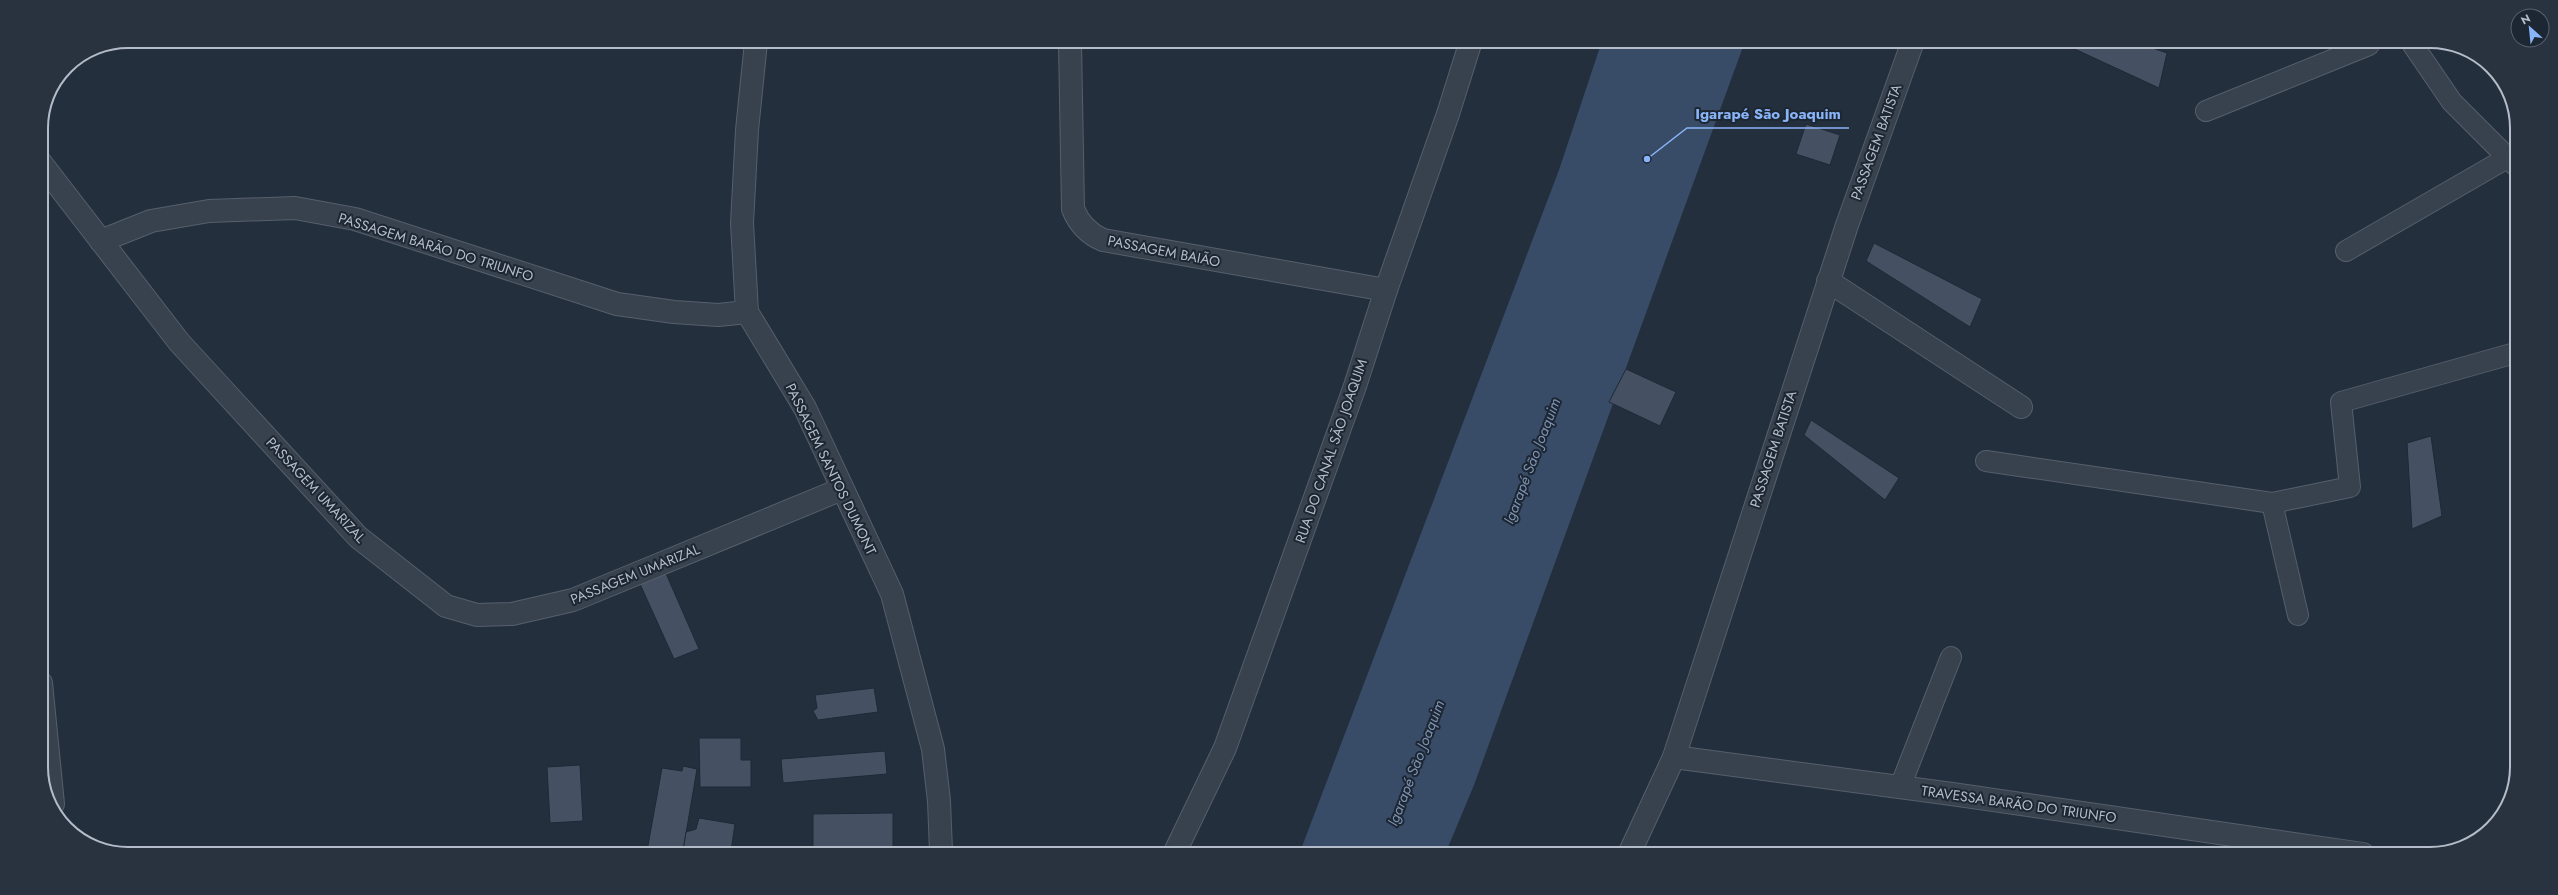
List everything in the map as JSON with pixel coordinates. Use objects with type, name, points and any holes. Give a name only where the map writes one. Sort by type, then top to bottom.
[{"type":"street","name":"PASSAGEM SANTOS DUMONT","points":[[755,48],[747,130],[742,223],[748,312],[805,408],[892,594],[933,749],[939,801],[941,847]]},
{"type":"street","name":"PASSAGEM BAIÃO","points":[[1070,48],[1073,209],[1077,219],[1094,236],[1111,242],[1386,290]]},
{"type":"street","name":"RUA DO CANAL SÃO JOAQUIM","points":[[1178,847],[1225,748],[1352,393],[1386,290],[1448,114],[1469,48]]},
{"type":"street","name":"PASSAGEM BATISTA","points":[[1632,847],[1674,757],[1828,281],[1911,48]]},
{"type":"street","name":"PASSAGEM UMARIZAL","points":[[48,172],[179,342],[358,537],[446,606],[477,615],[512,614],[573,600],[842,489]]},
{"type":"street","name":"PASSAGEM BARÃO DO TRIUNFO","points":[[101,241],[151,221],[209,211],[295,208],[355,219],[617,304],[674,312],[718,315],[748,312]]},
{"type":"street","points":[[1828,281],[2021,407]]},
{"type":"street","points":[[48,754],[52,790]]},
{"type":"street","name":"TRAVESSA BARÃO DO TRIUNFO","points":[[1674,757],[1900,787],[2315,847]]},
{"type":"lane","points":[[2206,111],[2362,48]]},
{"type":"lane","points":[[2413,48],[2452,102],[2510,160]]},
{"type":"lane","points":[[2346,251],[2510,163]]},
{"type":"lane","points":[[1986,462],[2272,503],[2350,487],[2341,402],[2510,354]]},
{"type":"lane","points":[[2272,503],[2298,615]]},
{"type":"lane","points":[[1900,787],[1951,657]]},
{"type":"water","points":[[1600,48],[1743,48],[1474,785],[1448,847],[1302,847],[1559,170]]},
{"type":"building","points":[[2072,48],[2153,48],[2167,53],[2159,88]]},
{"type":"building","points":[[1806,124],[1840,135],[1830,165],[1796,154]]},
{"type":"building","points":[[1874,243],[1982,299],[1970,327],[1866,261]]},
{"type":"building","points":[[1626,369],[1676,392],[1660,426],[1609,402]]},
{"type":"building","points":[[1811,420],[1899,478],[1885,500],[1804,435]]},
{"type":"building","points":[[2431,436],[2442,516],[2412,529],[2407,443]]},
{"type":"building","points":[[664,569],[699,649],[674,659],[640,584],[643,579]]},
{"type":"building","points":[[874,688],[878,712],[818,720],[813,711],[817,708],[815,695]]},
{"type":"building","points":[[699,738],[741,738],[741,760],[751,760],[751,787],[700,787]]},
{"type":"building","points":[[885,751],[887,774],[783,783],[781,759]]},
{"type":"building","points":[[580,765],[583,821],[550,823],[547,767]]},
{"type":"building","points":[[683,766],[697,769],[684,847],[648,847],[662,768],[682,771]]},
{"type":"building","points":[[893,813],[893,847],[813,847],[813,814]]},
{"type":"building","points":[[699,818],[735,824],[732,847],[684,847],[686,832],[696,829]]},
{"type":"place","name":"Igarapé São Joaquim","points":[[1647,159]]}]
